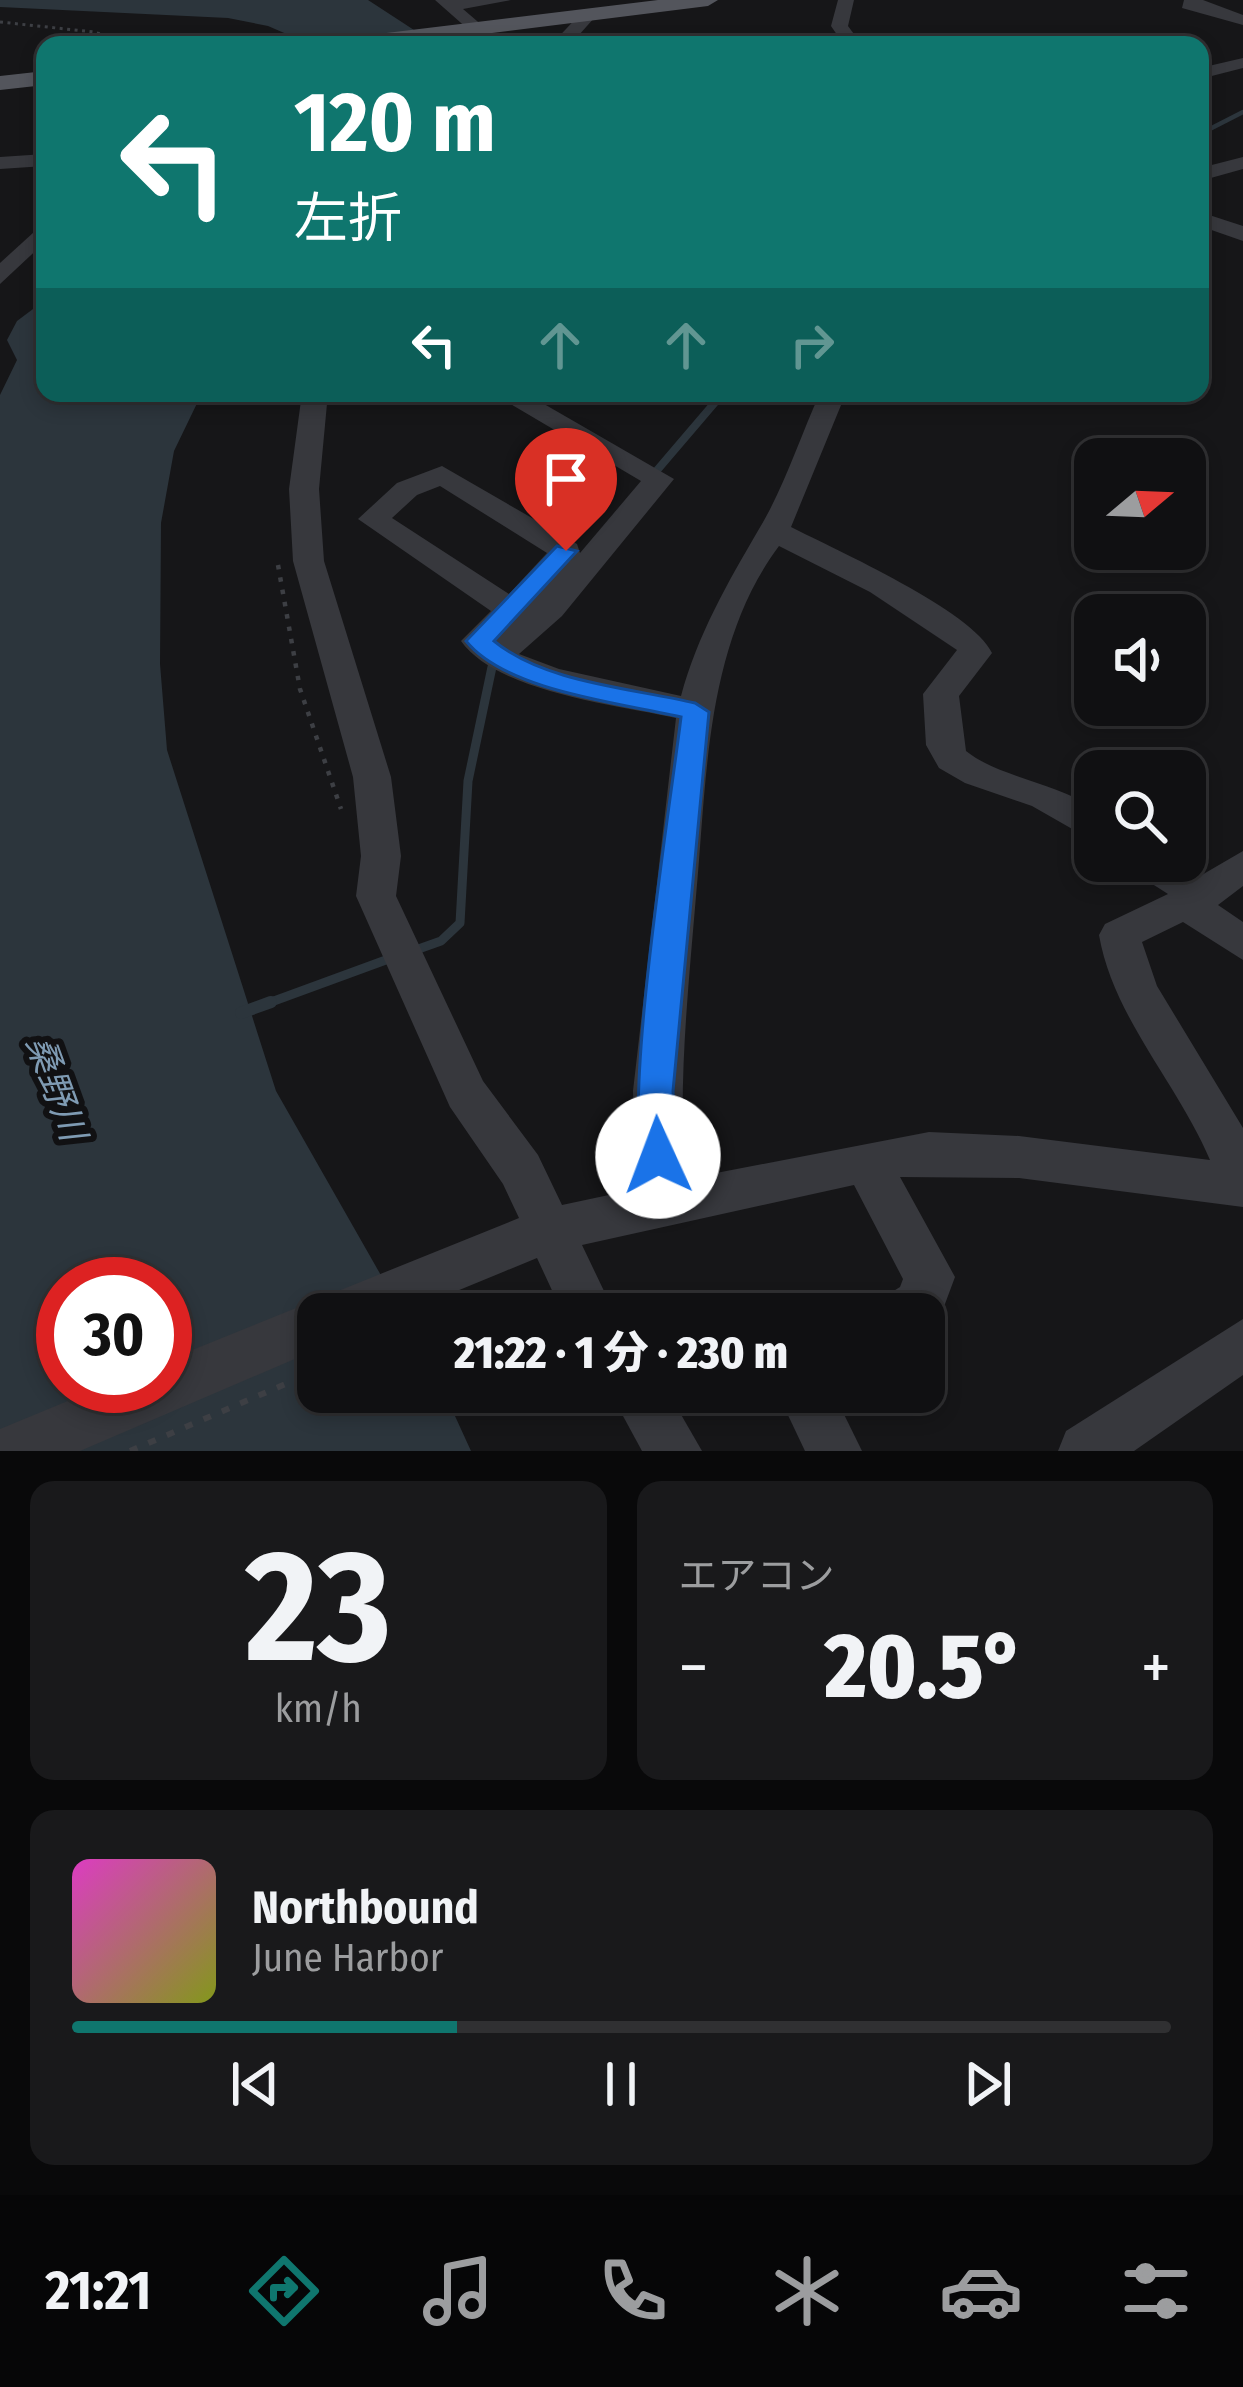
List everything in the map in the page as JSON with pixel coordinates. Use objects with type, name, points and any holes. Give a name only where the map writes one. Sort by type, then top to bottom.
[{"type":"main road","points":[[480,36],[584,8],[639,10],[708,0]]},
{"type":"main road","points":[[0,83],[36,79]]},
{"type":"street","points":[[447,3],[503,0]]},
{"type":"street","points":[[846,0],[839,26],[846,36]]},
{"type":"street","points":[[1195,0],[1188,5],[1243,20]]},
{"type":"street","points":[[447,3],[480,36]]},
{"type":"street","points":[[566,36],[584,8]]},
{"type":"street","points":[[1209,72],[1243,63]]},
{"type":"street","points":[[0,163],[36,161]]},
{"type":"street","points":[[1209,172],[1243,163]]},
{"type":"street","points":[[1209,222],[1243,234]]},
{"type":"street","points":[[0,277],[36,239]]},
{"type":"street","points":[[313,402],[304,448],[304,519],[313,585],[373,775],[380,877],[376,896],[466,1093],[520,1170],[516,1256]]},
{"type":"street","points":[[489,650],[505,645],[550,609],[659,479],[521,402]]},
{"type":"street","points":[[662,1201],[656,1091],[695,712],[712,646],[755,556],[774,531],[829,402]]},
{"type":"street","points":[[489,650],[512,610],[566,551],[442,475],[407,489],[373,519],[512,610]]},
{"type":"street","points":[[774,531],[881,585],[971,644],[975,653],[971,664],[941,694],[939,719],[956,766],[966,774],[1040,793],[1074,815]]},
{"type":"street","points":[[489,650],[550,678],[695,712]]},
{"type":"street","points":[[1243,865],[1194,900],[1120,935],[1122,954],[1155,1019],[1200,1088],[1243,1183]]},
{"type":"street","points":[[1172,882],[1243,944]]},
{"type":"street","points":[[404,1293],[662,1201],[866,1161],[928,1154],[1019,1157],[1243,1183]]},
{"type":"street","points":[[866,1161],[929,1277],[925,1293]]},
{"type":"street","points":[[516,1256],[563,1293]]},
{"type":"street","points":[[14,1451],[297,1332]]},
{"type":"street","points":[[1086,1451],[1243,1344]]},
{"type":"street","points":[[651,1413],[674,1451]]},
{"type":"street","points":[[815,1413],[834,1451]]},
{"type":"path","points":[[0,22],[108,36]]},
{"type":"path","points":[[472,1293],[516,1256]]},
{"type":"path","points":[[130,1451],[297,1379]]},
{"type":"water","points":[[0,0],[368,0],[423,36],[291,36],[228,18],[0,7]]},
{"type":"water","name":"桑野川","points":[[36,307],[36,402],[198,402],[174,451],[161,523],[160,664],[167,750],[276,1091],[391,1293],[297,1293],[297,1413],[454,1413],[471,1451],[0,1451],[0,395],[17,360],[7,340],[17,321]]},
{"type":"waterway","points":[[1209,129],[1243,112]]},
{"type":"waterway","points":[[653,475],[715,402]]},
{"type":"waterway","points":[[410,952],[441,941],[460,923],[468,781],[492,667]]},
{"type":"waterway","points":[[263,1005],[394,957]]},
{"type":"waterway","points":[[241,1013],[271,1002]]},
{"type":"route","points":[[566,551],[531,592],[478,641],[500,659],[550,678],[695,712],[656,1091],[658,1156]]}]
